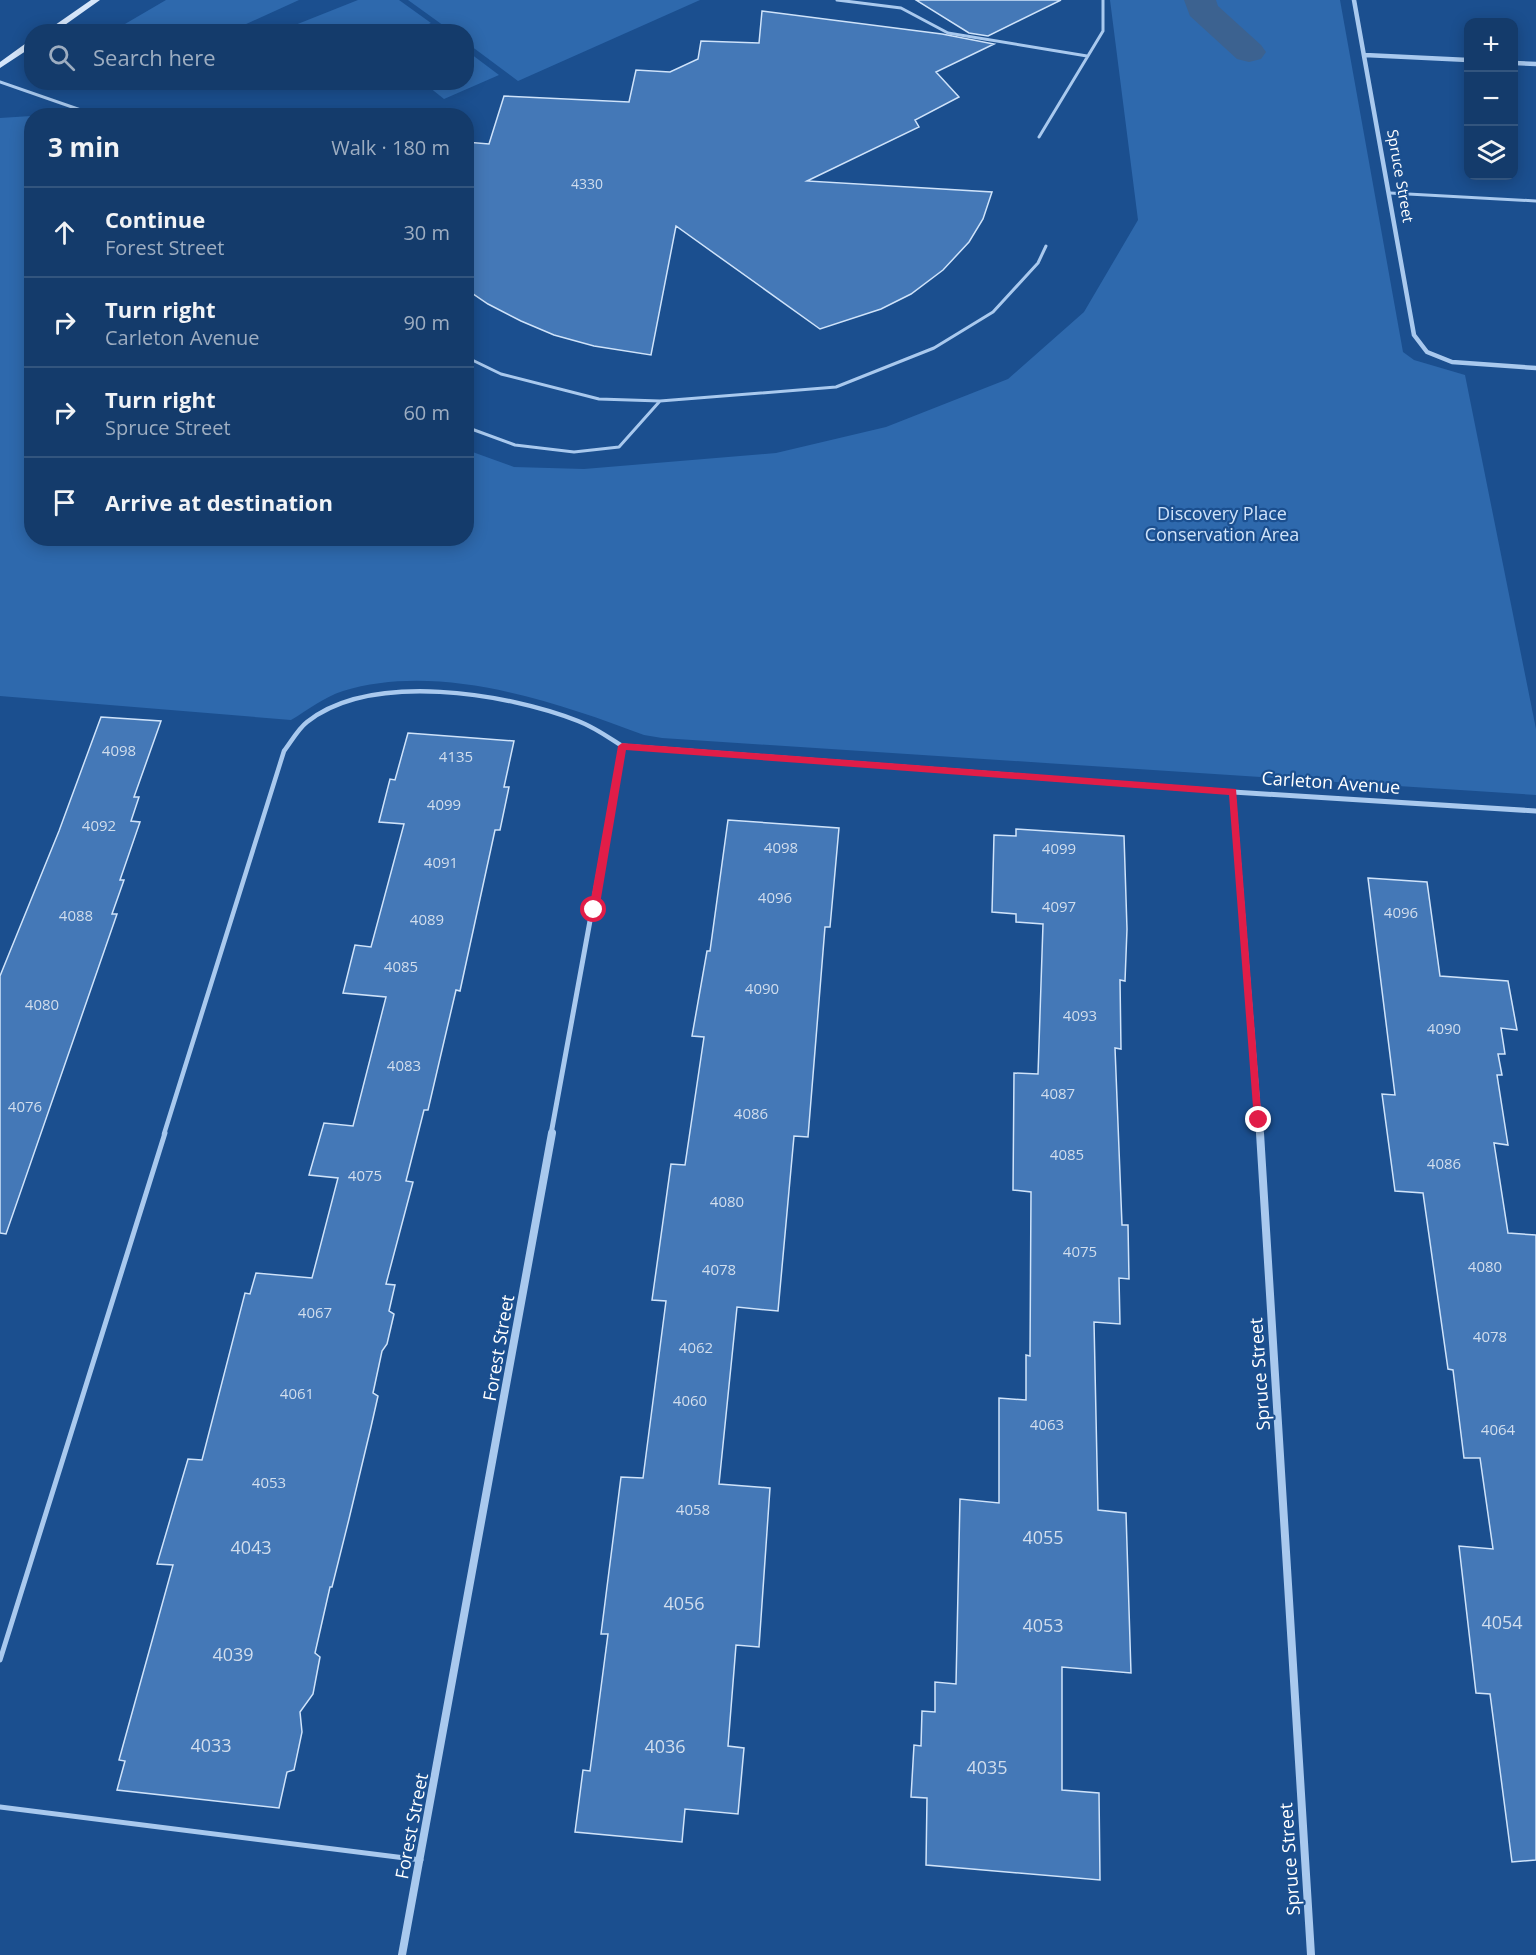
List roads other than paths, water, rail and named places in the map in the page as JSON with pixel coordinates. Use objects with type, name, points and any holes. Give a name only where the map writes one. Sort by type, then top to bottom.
[{"type":"street","points":[[61,24],[96,0]]},
{"type":"street","name":"Spruce Street","points":[[1354,0],[1414,336],[1427,352],[1452,362],[1536,368]]},
{"type":"street","points":[[0,66],[24,50]]},
{"type":"street","points":[[1365,55],[1464,60]]},
{"type":"street","points":[[1518,63],[1536,64]]},
{"type":"street","name":"Carleton Avenue","points":[[622,746],[1233,792],[1536,811]]},
{"type":"street","name":"Forest Street","points":[[402,1955],[622,746]]},
{"type":"street","name":"Spruce Street","points":[[1233,792],[1234,834],[1259,1120],[1311,1955]]},
{"type":"lane","points":[[837,0],[901,8],[948,33],[1087,56]]},
{"type":"lane","points":[[1039,137],[1103,31],[1103,0]]},
{"type":"lane","points":[[0,82],[67,108]]},
{"type":"lane","points":[[1390,193],[1536,201]]},
{"type":"lane","points":[[474,361],[501,374],[599,399],[660,401],[836,387],[934,348],[993,312],[1038,263],[1046,246]]},
{"type":"lane","points":[[474,430],[515,445],[574,452],[618,447],[660,401]]},
{"type":"lane","points":[[0,1660],[281,762],[292,735],[311,717],[345,701],[388,692],[412,692],[495,699],[527,706],[579,722],[622,746]]},
{"type":"lane","points":[[0,1807],[421,1860]]},
{"type":"waterway","points":[[1200,0],[1202,9],[1249,52]]},
{"type":"park label","name":"Discovery Place Conservation Area","points":[[1222,524]]}]
